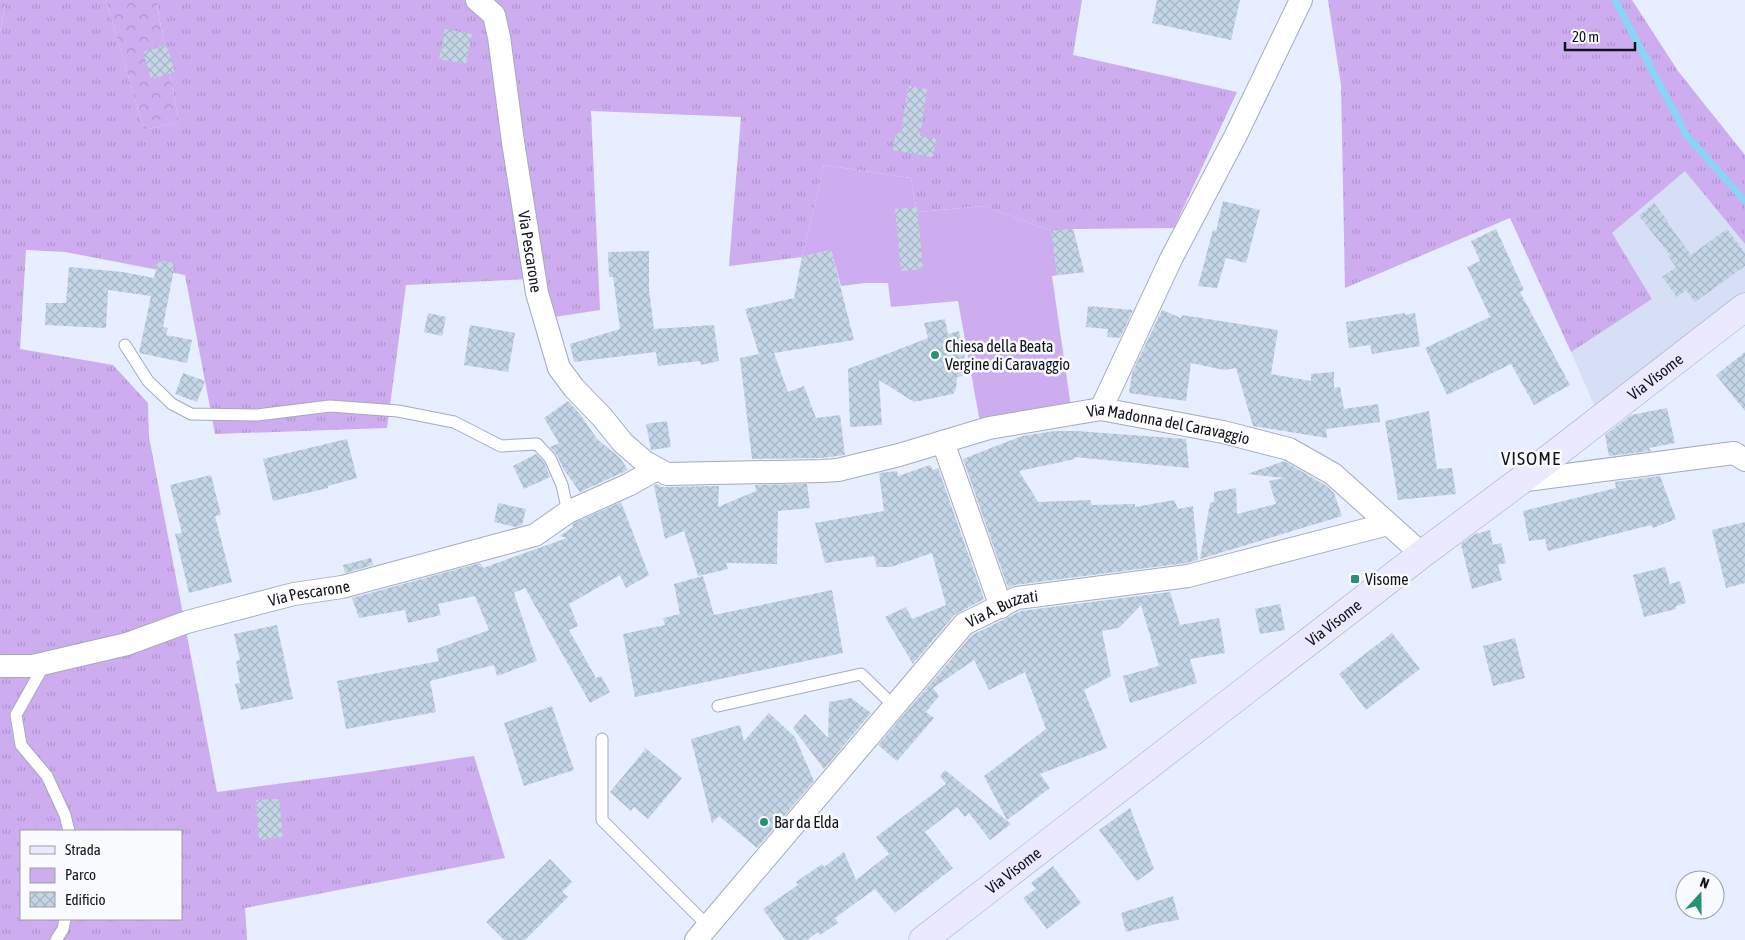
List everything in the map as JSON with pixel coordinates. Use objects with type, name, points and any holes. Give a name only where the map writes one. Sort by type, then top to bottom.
[{"type":"street","name":"Via Pescarone","points":[[477,0],[494,15],[499,37],[536,293],[559,368],[574,388],[602,417],[623,443],[645,462],[667,474],[822,472],[838,470],[934,445]]},
{"type":"street","points":[[1102,409],[1171,259],[1236,135],[1301,0]]},
{"type":"street","name":"Via Visome","points":[[923,940],[1745,307]]},
{"type":"street","name":"Via Madonna del Caravaggio","points":[[934,445],[989,428],[1102,409],[1222,432],[1289,449],[1334,474],[1422,554]]},
{"type":"street","points":[[934,445],[1001,607]]},
{"type":"street","points":[[1520,481],[1734,453],[1745,460]]},
{"type":"street","name":"Via Pescarone","points":[[0,666],[33,666],[128,644],[187,622],[294,594],[342,587],[535,534],[568,512],[628,485],[657,469]]},
{"type":"street","name":"Via A. Buzzati","points":[[702,933],[964,624],[1017,598],[1188,576],[1388,524]]},
{"type":"lane","points":[[125,345],[148,382],[172,404],[191,414],[257,414],[330,406],[398,411],[454,422],[501,446],[537,444],[550,458],[562,485],[568,512]]},
{"type":"lane","points":[[45,663],[16,715],[21,744],[47,776],[65,814],[69,830]]},
{"type":"lane","points":[[718,706],[861,674],[894,706]]},
{"type":"lane","points":[[602,738],[602,820],[702,933]]},
{"type":"lane","points":[[56,940],[63,928],[65,920]]},
{"type":"shaded area","points":[[1685,170],[1745,244],[1745,296],[1597,412],[1571,352],[1652,299],[1612,233]]},
{"type":"green space","points":[[0,0],[6,0],[0,32]]},
{"type":"green space","points":[[6,0],[106,0],[144,130],[179,122],[157,6],[159,0],[1082,0],[1073,55],[1237,92],[1174,228],[1051,231],[985,206],[917,212],[911,178],[824,165],[802,257],[729,266],[741,117],[591,111],[600,310],[535,320],[529,279],[406,285],[387,428],[215,434],[185,275],[65,252],[26,250],[20,349],[113,365],[148,403],[149,437],[217,792],[474,756],[505,858],[245,908],[247,940],[0,940],[0,32]]},
{"type":"green space","points":[[106,0],[159,0],[157,6],[179,122],[144,130]]},
{"type":"green space","points":[[1328,0],[1632,0],[1678,71],[1745,155],[1745,244],[1685,171],[1612,233],[1652,299],[1571,352],[1510,218],[1345,288],[1341,85]]},
{"type":"green space","points":[[824,165],[911,178],[917,212],[985,206],[1051,231],[1073,229],[1084,272],[1052,276],[1071,407],[981,428],[958,301],[891,307],[888,283],[841,286],[831,250],[802,257]]},
{"type":"building","points":[[1157,0],[1240,0],[1231,40],[1152,23]]},
{"type":"building","points":[[445,29],[472,34],[466,64],[439,59]]},
{"type":"building","points":[[167,45],[175,72],[151,79],[143,52]]},
{"type":"building","points":[[908,86],[927,89],[920,136],[936,139],[933,157],[893,150],[896,132],[901,133]]},
{"type":"building","points":[[1223,201],[1260,210],[1246,263],[1226,258],[1217,288],[1198,286],[1213,230],[1216,231]]},
{"type":"building","points":[[1654,203],[1691,255],[1727,229],[1745,253],[1745,266],[1695,302],[1686,290],[1677,297],[1662,277],[1676,267],[1668,256],[1670,255],[1639,216]]},
{"type":"building","points":[[917,207],[923,269],[901,271],[895,209]]},
{"type":"building","points":[[1073,229],[1084,272],[1057,275],[1051,231]]},
{"type":"building","points":[[1496,229],[1524,290],[1520,292],[1570,385],[1534,405],[1511,364],[1447,395],[1425,348],[1490,317],[1467,267],[1480,261],[1471,241]]},
{"type":"building","points":[[831,250],[854,340],[774,353],[788,392],[804,386],[816,418],[840,415],[845,455],[821,458],[752,459],[740,358],[759,354],[745,309],[794,298],[802,257]]},
{"type":"building","points":[[649,251],[649,290],[654,329],[714,325],[719,361],[701,365],[700,361],[658,366],[656,352],[574,362],[570,344],[620,329],[613,277],[609,277],[608,252]]},
{"type":"building","points":[[158,260],[175,263],[163,327],[168,328],[166,335],[192,340],[187,363],[139,353],[151,296],[108,290],[106,328],[45,325],[46,303],[66,303],[69,267],[123,272],[154,278]]},
{"type":"building","points":[[1088,306],[1133,310],[1120,338],[1107,337],[1108,329],[1086,327]]},
{"type":"building","points":[[1162,310],[1181,318],[1182,315],[1278,330],[1271,374],[1311,381],[1311,374],[1334,372],[1334,388],[1340,387],[1344,409],[1378,404],[1380,422],[1326,429],[1327,438],[1253,426],[1236,368],[1224,370],[1191,363],[1186,401],[1129,393],[1132,373]]},
{"type":"building","points":[[428,313],[446,317],[442,336],[424,332]]},
{"type":"building","points":[[1405,313],[1405,315],[1415,313],[1420,346],[1372,354],[1370,345],[1349,348],[1346,322]]},
{"type":"building","points":[[945,319],[948,334],[959,331],[966,363],[961,364],[963,376],[957,377],[956,389],[953,394],[914,402],[879,380],[882,425],[850,427],[848,369],[928,338],[924,323]]},
{"type":"building","points":[[470,325],[515,333],[508,372],[464,365]]},
{"type":"building","points":[[1745,352],[1745,411],[1716,375]]},
{"type":"building","points":[[183,373],[205,381],[197,402],[175,394]]},
{"type":"building","points":[[568,401],[580,414],[597,439],[620,458],[628,470],[580,492],[550,447],[559,443],[544,418]]},
{"type":"building","points":[[1667,408],[1675,443],[1649,448],[1651,451],[1609,456],[1605,435],[1631,415]]},
{"type":"building","points":[[1429,411],[1437,469],[1452,468],[1456,494],[1398,500],[1385,421]]},
{"type":"building","points":[[667,421],[671,447],[651,450],[646,424]]},
{"type":"building","points":[[1055,431],[1186,439],[1189,468],[1074,457],[1075,459],[1019,471],[1038,502],[1090,500],[1092,505],[1135,504],[1135,507],[1174,500],[1178,509],[1193,506],[1198,560],[1015,585],[1008,588],[963,459],[1022,436]]},
{"type":"building","points":[[347,439],[357,478],[328,486],[328,488],[273,501],[263,459]]},
{"type":"building","points":[[536,454],[544,462],[550,477],[524,489],[513,466]]},
{"type":"building","points":[[1284,461],[1325,485],[1334,493],[1342,516],[1200,559],[1210,503],[1214,502],[1214,492],[1236,488],[1237,514],[1276,504],[1269,481],[1285,478],[1247,474]]},
{"type":"building","points":[[930,465],[933,470],[938,468],[984,599],[954,615],[913,664],[885,617],[906,607],[912,619],[946,605],[932,553],[891,567],[877,567],[874,556],[825,563],[815,523],[884,511],[879,473],[897,471],[898,476]]},
{"type":"building","points":[[211,475],[221,515],[215,516],[232,582],[189,593],[175,534],[182,533],[170,485]]},
{"type":"building","points":[[1660,476],[1676,519],[1653,528],[1651,525],[1548,551],[1545,539],[1529,541],[1523,511],[1616,488],[1615,482]]},
{"type":"building","points":[[657,484],[662,487],[719,486],[718,507],[756,491],[755,485],[807,484],[810,508],[778,511],[777,564],[726,563],[728,569],[698,576],[684,531],[665,539],[654,486]]},
{"type":"building","points":[[621,502],[649,575],[626,588],[620,575],[569,604],[578,626],[569,630],[596,678],[601,676],[610,692],[590,703],[525,588],[514,593],[537,661],[497,676],[494,665],[430,681],[436,712],[346,729],[337,681],[439,661],[436,649],[489,630],[475,596],[438,604],[441,615],[408,623],[405,610],[359,618],[352,598],[480,563],[483,568],[567,538],[560,536],[573,527],[574,523]]},
{"type":"building","points":[[498,503],[526,509],[522,525],[515,527],[494,522]]},
{"type":"building","points":[[1745,522],[1745,583],[1726,588],[1712,530]]},
{"type":"building","points":[[1490,530],[1493,545],[1501,543],[1506,563],[1498,565],[1502,580],[1472,589],[1461,544],[1475,534]]},
{"type":"building","points":[[371,558],[373,565],[345,573],[343,565]]},
{"type":"building","points":[[1665,567],[1670,584],[1680,581],[1686,603],[1676,606],[1676,609],[1644,617],[1633,575]]},
{"type":"building","points":[[703,576],[714,615],[832,590],[843,653],[635,697],[623,634],[665,625],[663,618],[680,614],[674,584]]},
{"type":"building","points":[[1170,592],[1180,625],[1219,618],[1225,653],[1190,659],[1197,683],[1130,703],[1123,676],[1159,666],[1141,605],[1119,628],[1102,631],[1111,676],[1084,690],[1107,748],[1040,774],[1050,788],[1007,820],[984,776],[1046,729],[1025,672],[989,690],[974,660],[933,688],[939,696],[926,712],[934,718],[897,761],[878,745],[972,635],[1021,611]]},
{"type":"building","points":[[1280,604],[1285,630],[1260,634],[1255,609]]},
{"type":"building","points":[[277,625],[293,699],[241,710],[235,684],[240,683],[236,661],[240,660],[234,634]]},
{"type":"building","points":[[1392,633],[1420,669],[1366,710],[1339,674]]},
{"type":"building","points":[[1515,638],[1525,678],[1493,686],[1483,646]]},
{"type":"building","points":[[851,698],[871,713],[824,769],[793,728],[805,714],[828,738],[829,702]]},
{"type":"building","points":[[552,706],[574,770],[524,786],[504,723]]},
{"type":"building","points":[[769,713],[795,737],[814,781],[757,848],[719,816],[712,823],[691,739],[740,725],[744,741]]},
{"type":"building","points":[[644,747],[682,778],[648,819],[634,807],[631,811],[610,792],[644,751],[646,754]]},
{"type":"building","points":[[945,770],[1011,824],[990,840],[969,813],[965,817],[957,807],[925,832],[953,868],[895,913],[875,889],[835,918],[838,923],[820,935],[818,932],[807,940],[785,940],[763,909],[798,885],[796,882],[822,864],[824,867],[844,852],[856,880],[889,854],[876,837],[946,784],[940,776]]},
{"type":"building","points":[[279,799],[283,837],[259,840],[256,800]]},
{"type":"building","points":[[1130,808],[1154,869],[1137,881],[1099,830]]},
{"type":"building","points":[[550,859],[572,882],[562,892],[568,897],[525,940],[504,940],[486,922]]},
{"type":"building","points":[[1053,866],[1081,903],[1047,929],[1023,898],[1036,889],[1031,883]]},
{"type":"building","points":[[1173,896],[1179,920],[1126,932],[1121,913]]},
{"type":"waterway","points":[[1615,0],[1687,136],[1745,201]]},
{"type":"place","name":"Chiesa della Beata Vergine di Caravaggio","points":[[935,355]]},
{"type":"place","name":"Visome","points":[[1355,579]]},
{"type":"place","name":"Bar da Elda","points":[[764,822]]},
{"type":"district","name":"VISOME","points":[[1531,458]]}]
